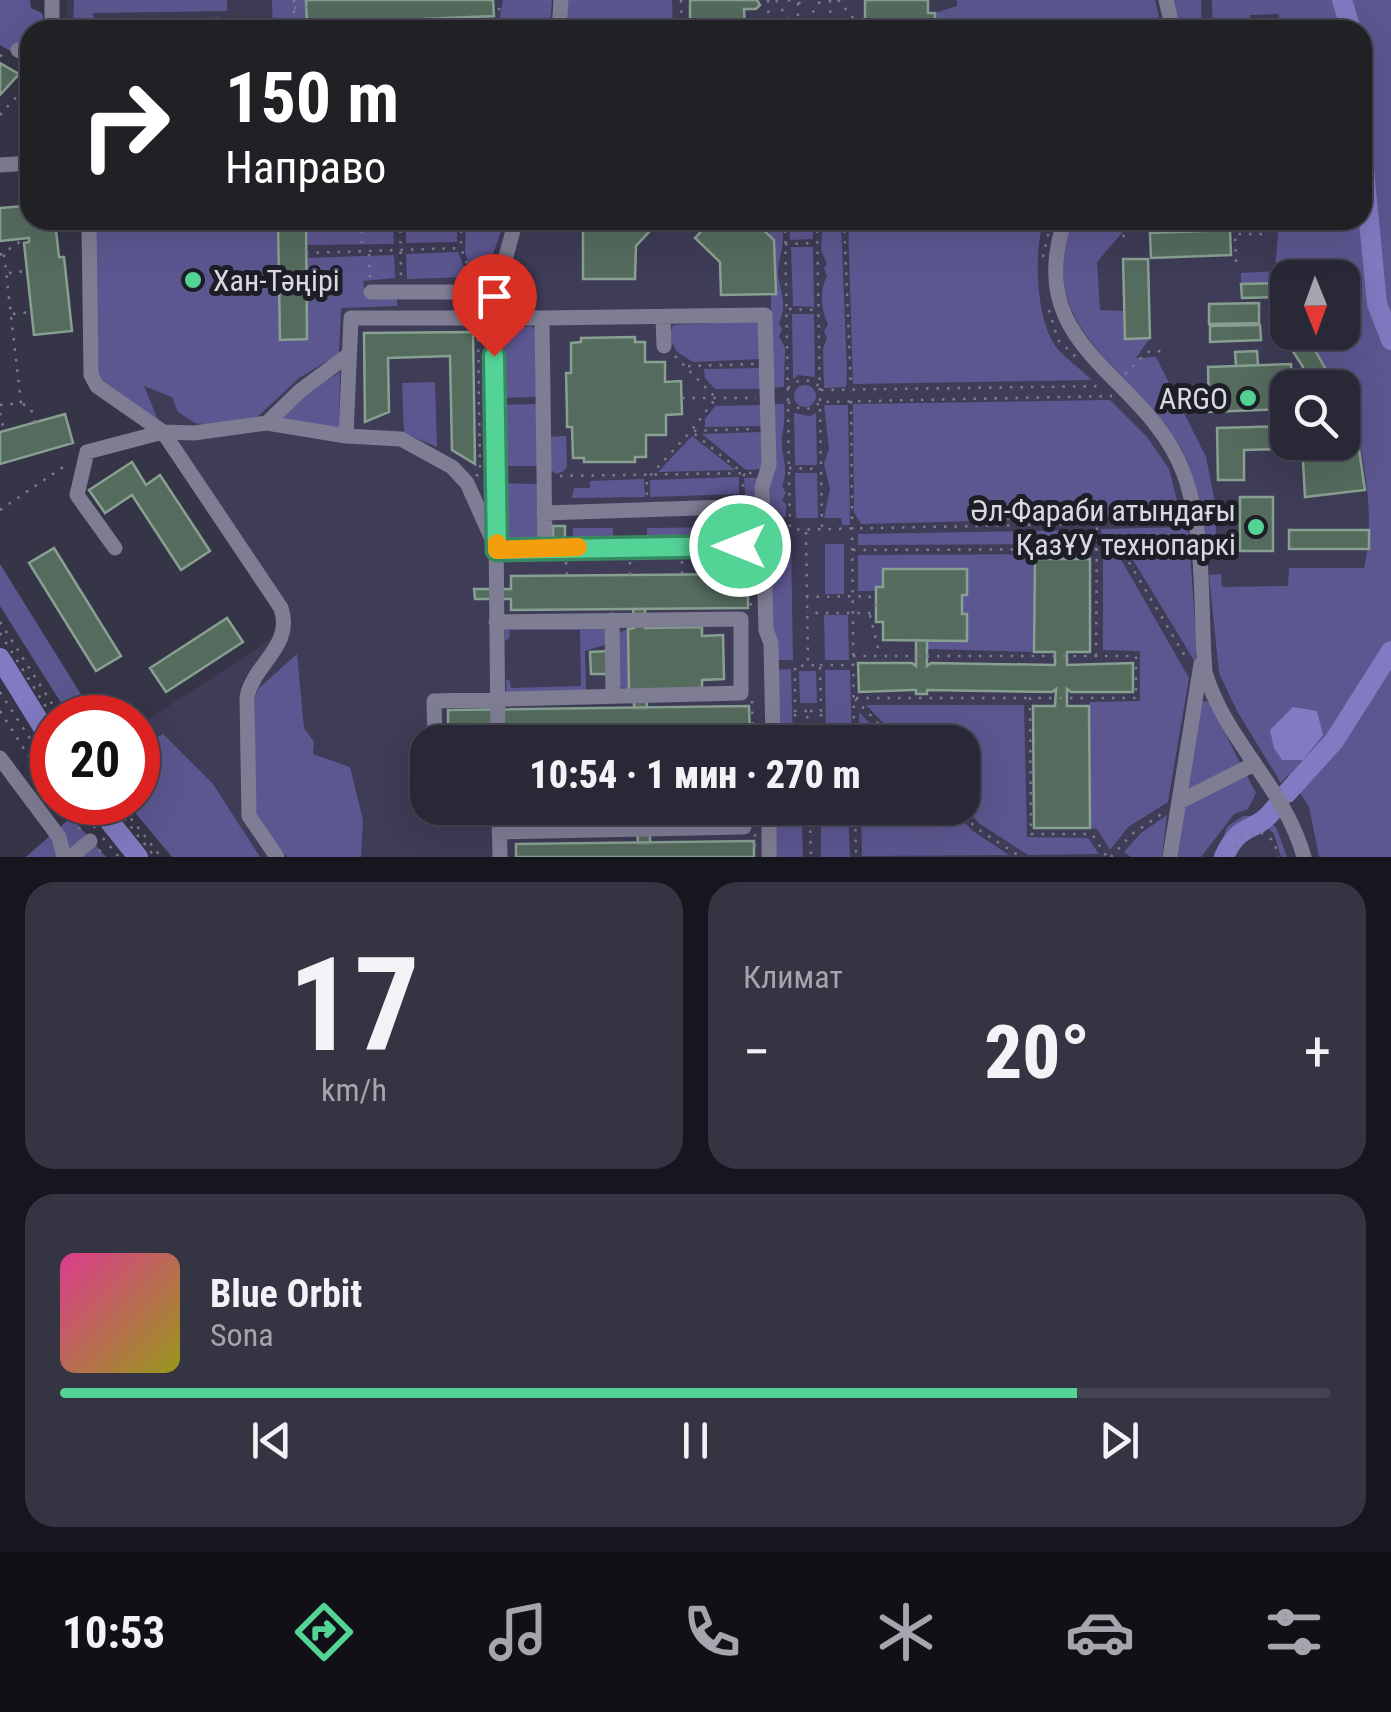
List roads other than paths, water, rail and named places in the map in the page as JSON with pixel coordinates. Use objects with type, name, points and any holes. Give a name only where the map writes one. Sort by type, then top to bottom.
[{"type":"street","points":[[89,230],[91,375],[97,386],[162,432],[284,618],[279,645],[249,686],[247,697],[250,816],[277,857]]},
{"type":"street","points":[[498,725],[494,317],[490,292],[512,230]]},
{"type":"street","points":[[1064,230],[1055,266],[1062,311],[1077,339],[1166,438],[1176,455],[1195,522],[1203,650],[1211,694],[1235,739],[1285,807],[1304,857]]},
{"type":"street","points":[[371,292],[490,292]]},
{"type":"street","points":[[346,436],[351,318],[764,315],[768,429],[767,473],[762,487],[772,725]]},
{"type":"street","points":[[542,318],[545,548]]},
{"type":"street","points":[[663,318],[664,346]]},
{"type":"street","points":[[267,423],[300,390],[348,356]]},
{"type":"street","points":[[115,548],[77,495],[88,452],[162,432],[194,433],[267,423],[346,436],[402,439],[452,467],[467,483],[497,550]]},
{"type":"street","points":[[544,513],[730,507],[739,513],[740,546]]},
{"type":"street","points":[[497,550],[740,546],[764,538]]},
{"type":"street","points":[[435,725],[434,701],[741,693],[741,619],[496,622]]},
{"type":"street","points":[[612,620],[613,695]]},
{"type":"street","points":[[1170,857],[1203,650]]},
{"type":"street","points":[[0,758],[58,837],[68,857],[90,841]]},
{"type":"street","points":[[1178,802],[1254,764]]},
{"type":"street","points":[[499,825],[500,857]]},
{"type":"street","points":[[616,825],[616,830]]},
{"type":"street","points":[[499,832],[744,825]]},
{"type":"street","points":[[769,825],[769,857]]},
{"type":"waterway","points":[[1342,0],[1348,20]]},
{"type":"waterway","points":[[1370,230],[1377,304],[1391,340]]},
{"type":"waterway","points":[[1287,793],[1334,741],[1391,651]]},
{"type":"waterway","points":[[0,658],[30,706]]},
{"type":"waterway","points":[[1224,857],[1242,832],[1261,822],[1275,808]]},
{"type":"waterway","points":[[112,825],[138,857]]},
{"type":"place","name":"Хан-Тәңірі","points":[[193,280]]},
{"type":"place","name":"ARGO","points":[[1248,398]]},
{"type":"place","name":"Әл-Фараби атындағы ҚазҰУ технопаркі","points":[[1256,527]]}]
